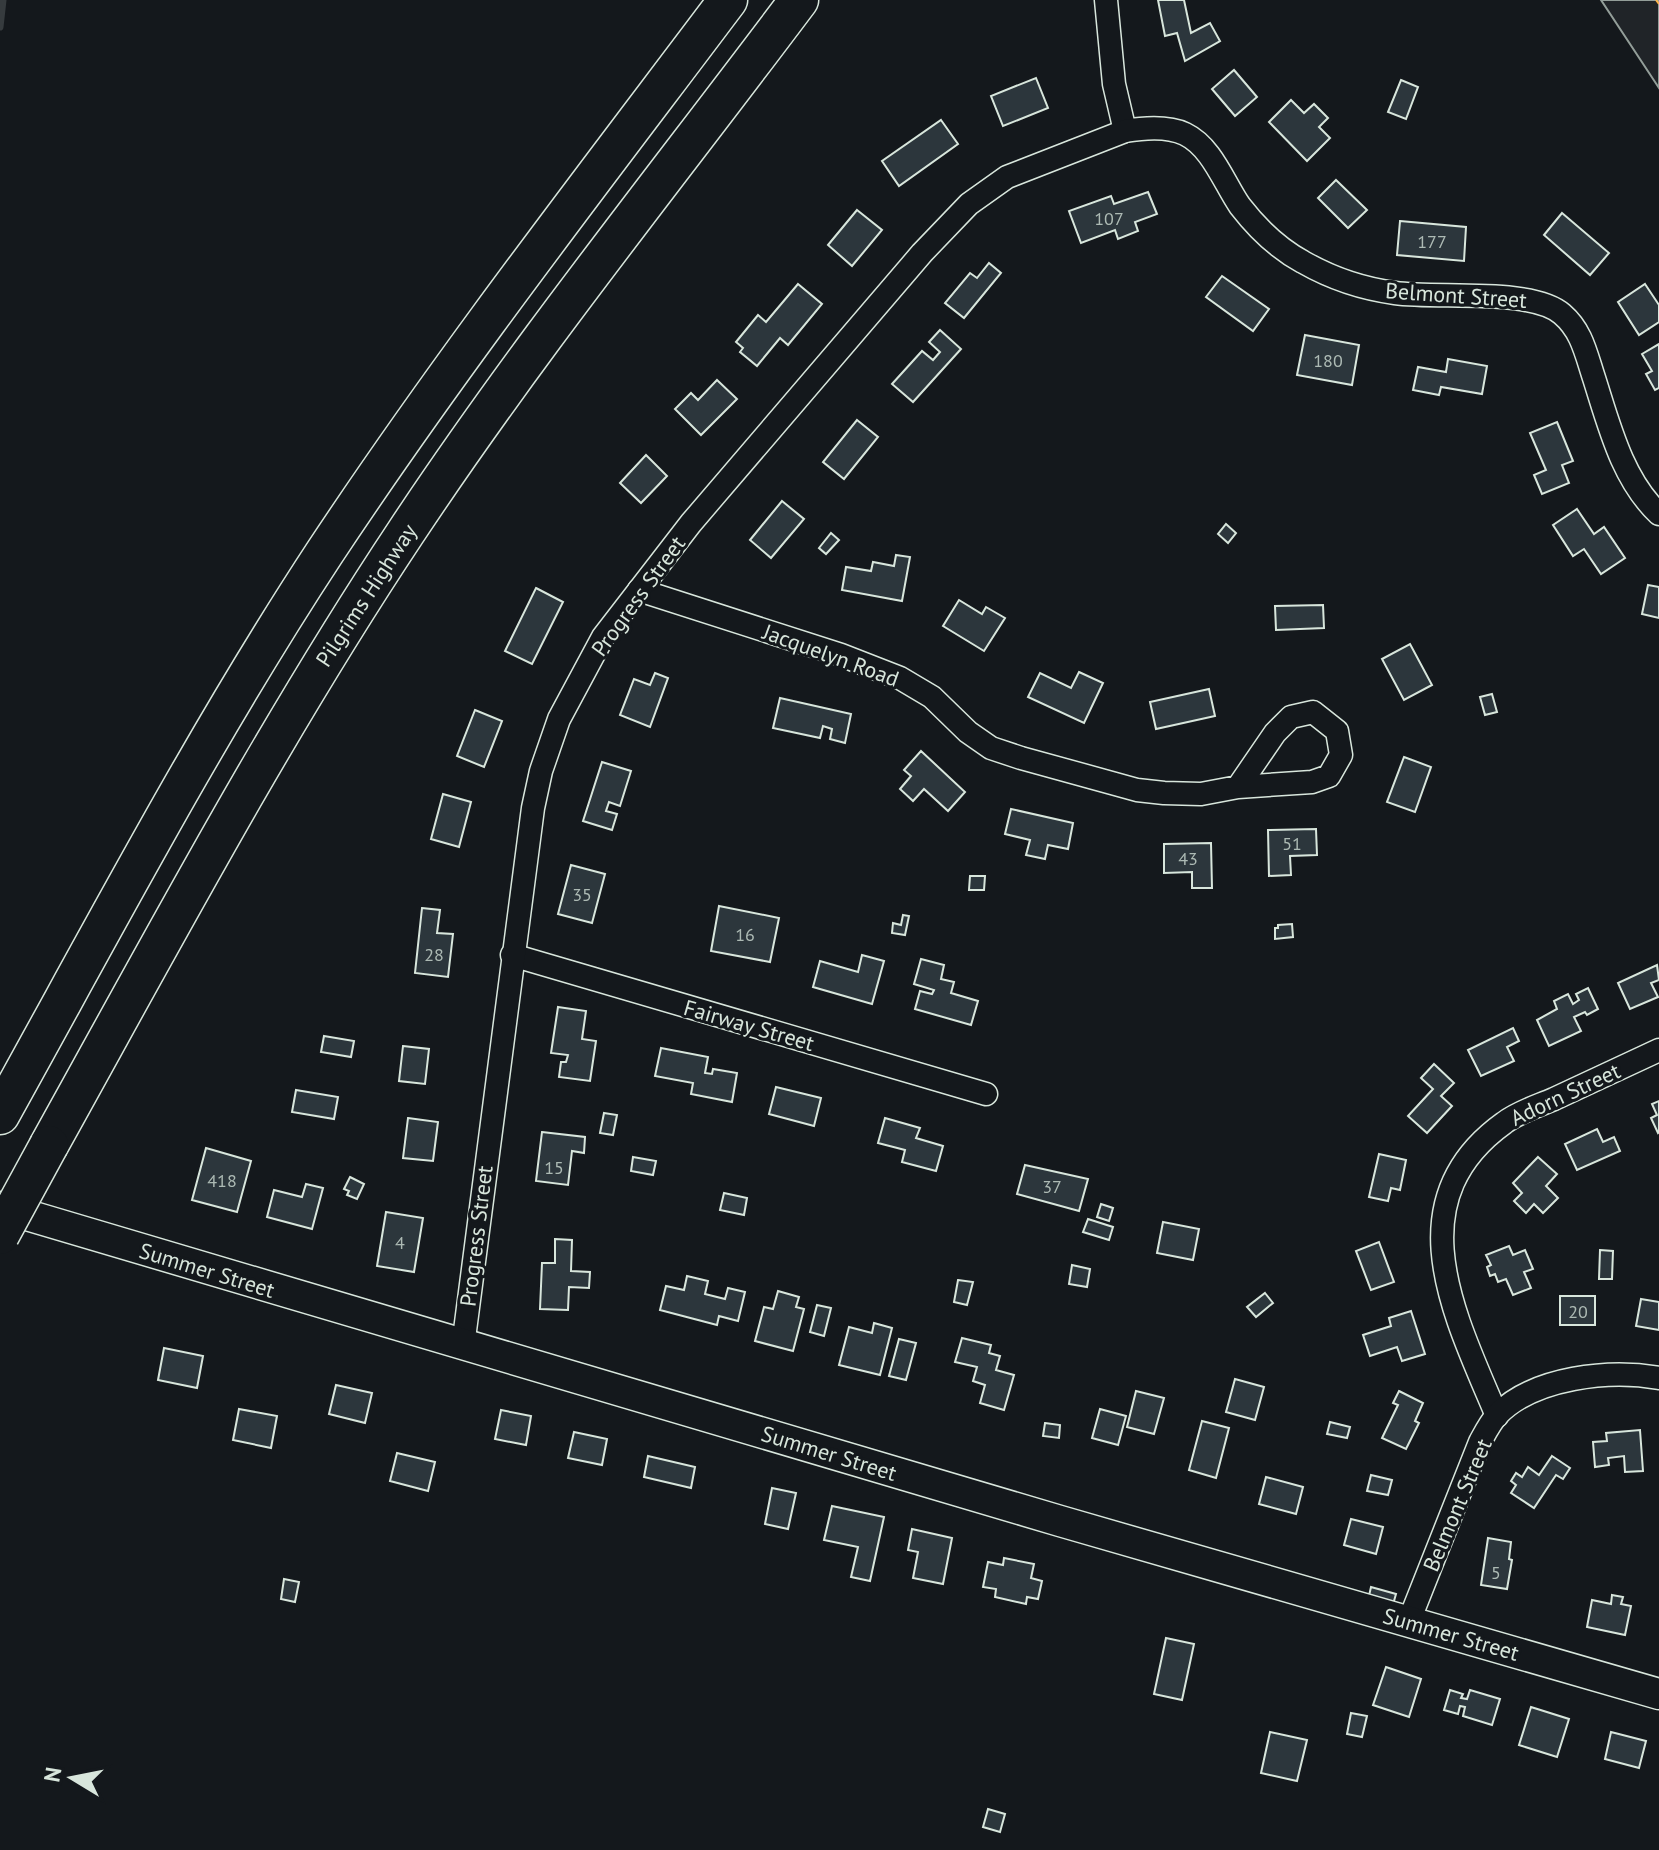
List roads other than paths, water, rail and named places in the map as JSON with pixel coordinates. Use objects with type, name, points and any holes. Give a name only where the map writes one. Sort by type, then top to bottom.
[{"type":"highway","points":[[0,1115],[192,771],[325,552],[446,376],[728,0]]},
{"type":"highway","name":"Pilgrims Highway","points":[[0,1235],[252,780],[407,529],[505,390],[799,0]]},
{"type":"street","points":[[1106,0],[1114,84],[1125,131]]},
{"type":"street","name":"Belmont Street","points":[[1125,131],[1141,129],[1185,134],[1205,150],[1242,207],[1269,238],[1302,262],[1342,280],[1393,293],[1530,299],[1548,304],[1562,313],[1579,332],[1615,445],[1636,485],[1659,514]]},
{"type":"street","name":"Progress Street","points":[[463,1346],[533,808],[541,771],[559,719],[603,637],[691,523],[922,253],[969,204],[1007,177],[1125,131]]},
{"type":"street","name":"Jacquelyn Road","points":[[639,590],[841,655],[900,678],[932,697],[968,732],[991,748],[1137,790],[1201,794],[1238,787],[1312,782],[1329,776],[1341,755],[1337,731],[1313,712],[1291,717],[1275,733],[1238,787]]},
{"type":"street","name":"Fairway Street","points":[[512,955],[986,1094]]},
{"type":"street","name":"Adorn Street","points":[[1497,1416],[1453,1310],[1444,1269],[1442,1237],[1451,1185],[1472,1151],[1505,1122],[1659,1050]]},
{"type":"street","name":"Summer Street","points":[[0,1207],[463,1346],[1659,1694]]},
{"type":"street","name":"Belmont Street","points":[[1409,1621],[1480,1442],[1497,1416],[1525,1397],[1570,1380],[1603,1374],[1635,1373],[1659,1378]]},
{"type":"waterway","points":[[0,27],[3,0]]}]
